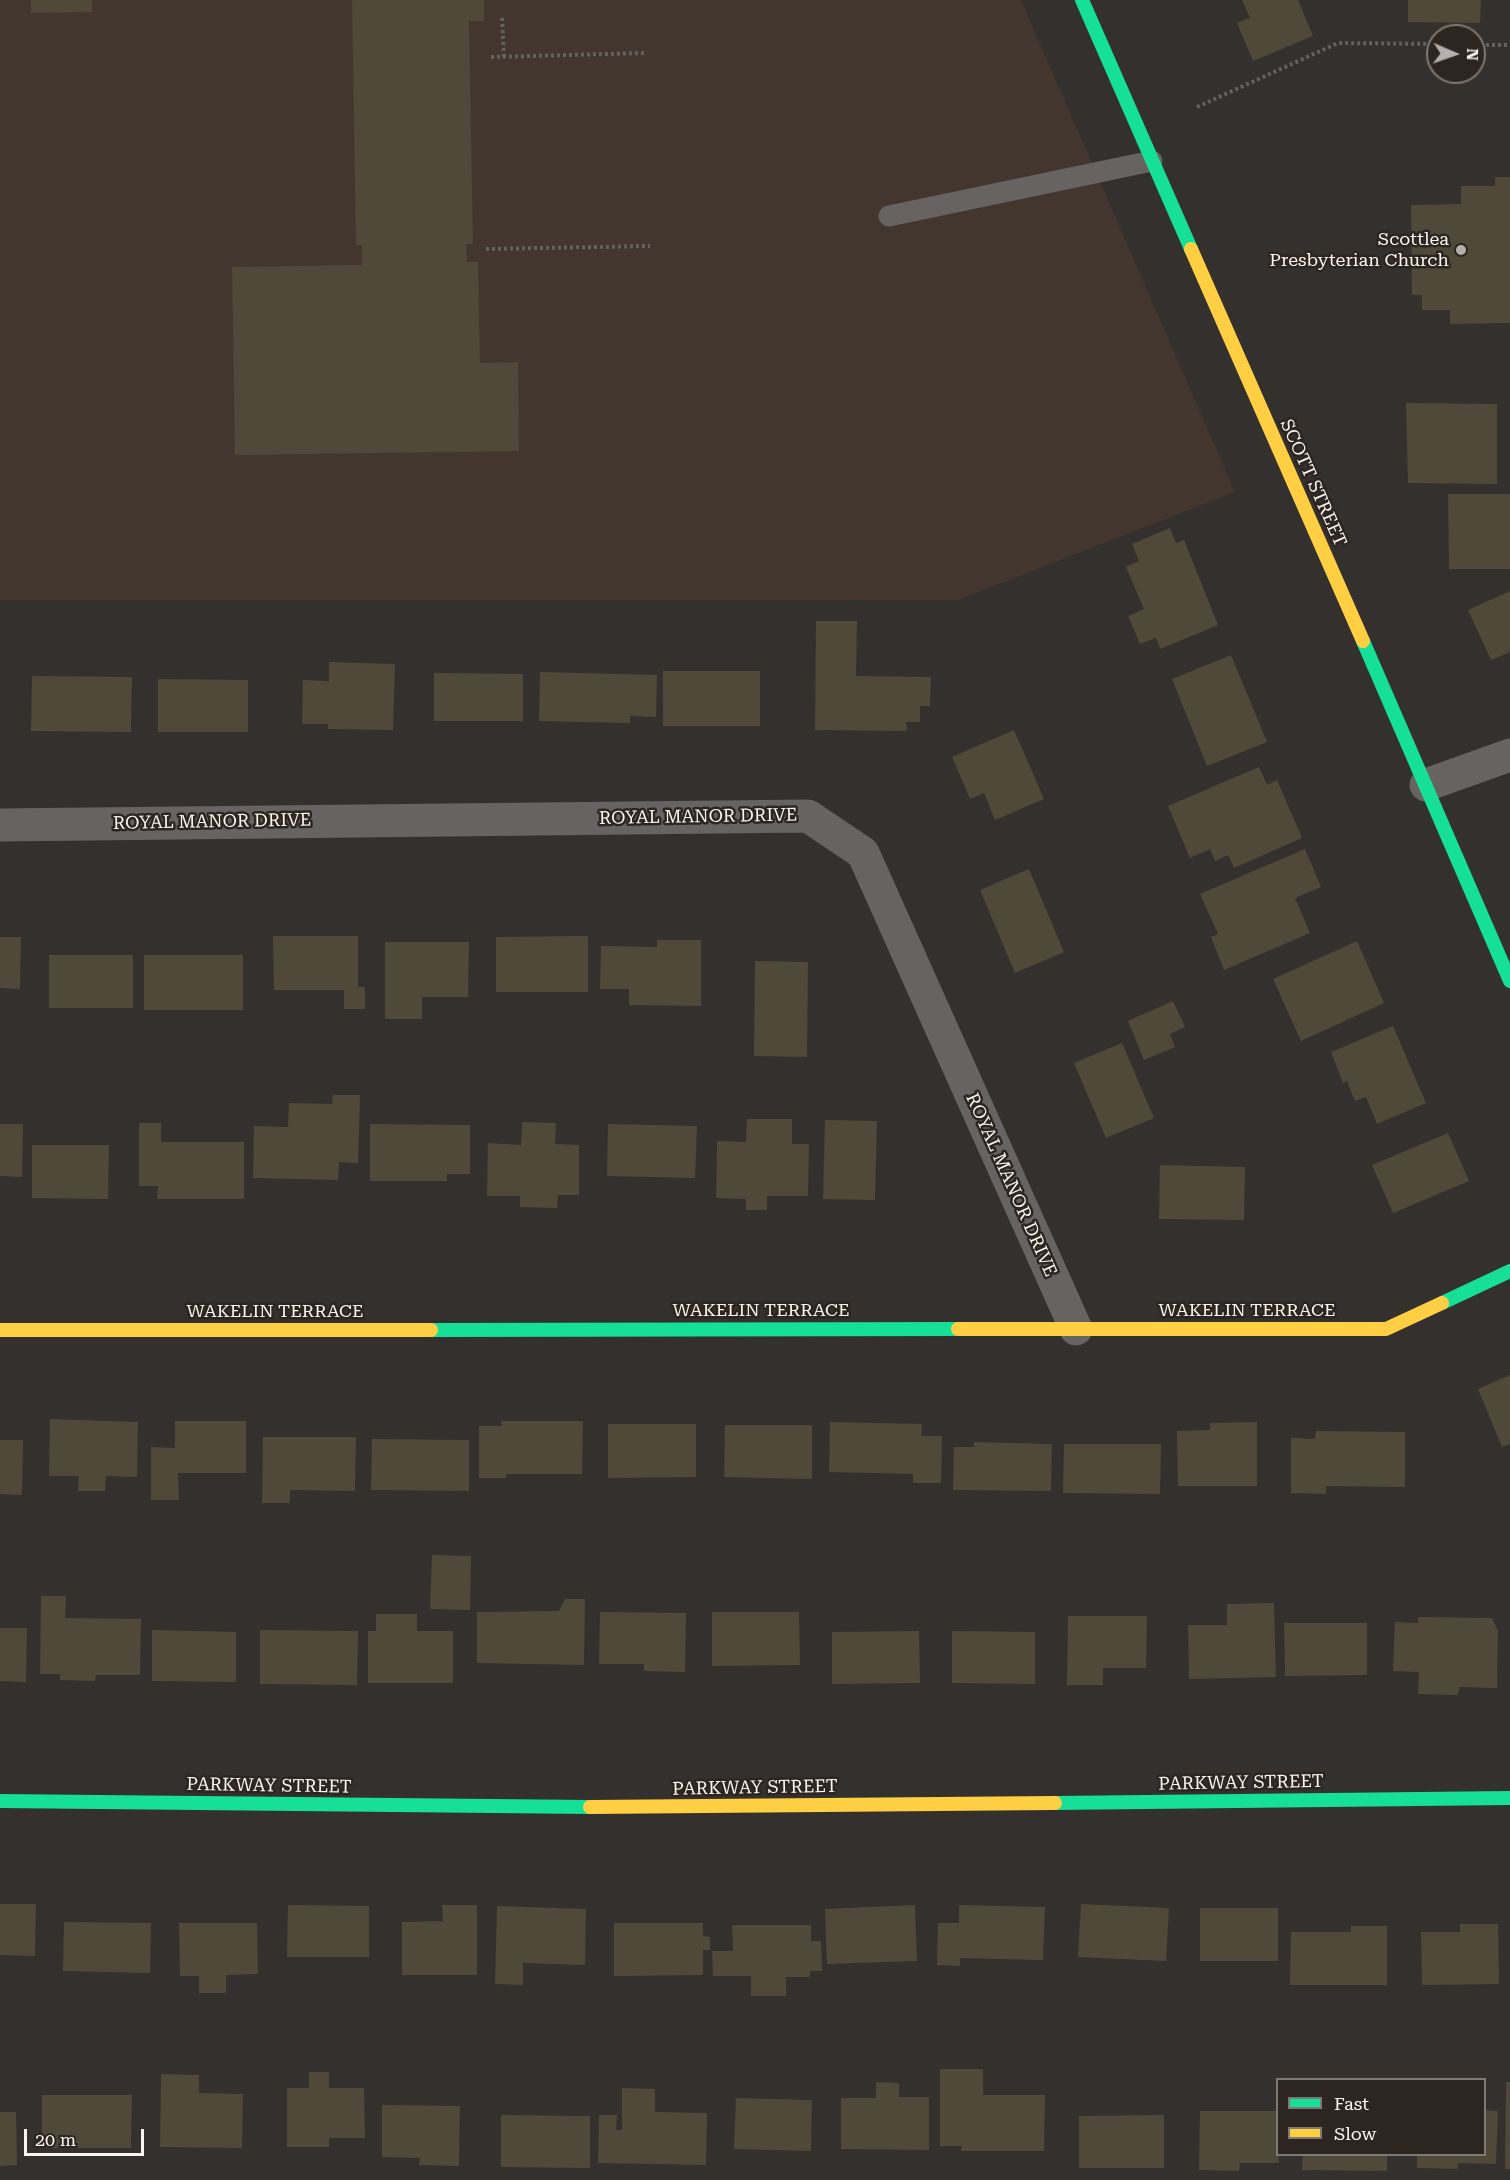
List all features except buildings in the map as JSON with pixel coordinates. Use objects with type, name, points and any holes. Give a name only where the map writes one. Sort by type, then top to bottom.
[{"type":"street","name":"SCOTT STREET","points":[[1082,0],[1510,981]]},
{"type":"street","points":[[1426,785],[1510,755]]},
{"type":"street","name":"ROYAL MANOR DRIVE","points":[[0,825],[808,816],[863,853],[1076,1329]]},
{"type":"street","name":"WAKELIN TERRACE","points":[[0,1330],[1386,1329],[1510,1271]]},
{"type":"street","name":"PARKWAY STREET","points":[[0,1801],[603,1807],[1510,1798]]},
{"type":"lane","points":[[889,216],[1152,161]]},
{"type":"path","points":[[502,18],[504,57]]},
{"type":"path","points":[[1197,107],[1338,43],[1426,44]]},
{"type":"path","points":[[1486,45],[1510,45]]},
{"type":"path","points":[[491,57],[646,53]]},
{"type":"path","points":[[486,249],[650,246]]},
{"type":"shaded area","points":[[0,0],[1021,0],[1235,492],[958,600],[0,600]]},
{"type":"traffic: fast","points":[[1082,0],[1191,249]]},
{"type":"traffic: fast","points":[[1363,641],[1510,981]]},
{"type":"traffic: fast","points":[[1442,1303],[1510,1271]]},
{"type":"traffic: fast","points":[[431,1330],[958,1329]]},
{"type":"traffic: fast","points":[[1055,1803],[1510,1798]]},
{"type":"traffic: fast","points":[[0,1801],[590,1807]]},
{"type":"traffic: slow","points":[[1191,249],[1363,641]]},
{"type":"traffic: slow","points":[[958,1329],[1386,1329],[1442,1303]]},
{"type":"traffic: slow","points":[[0,1330],[431,1330]]},
{"type":"traffic: slow","points":[[590,1807],[1055,1803]]},
{"type":"place","name":"Scottlea Presbyterian Church","points":[[1461,250]]}]
